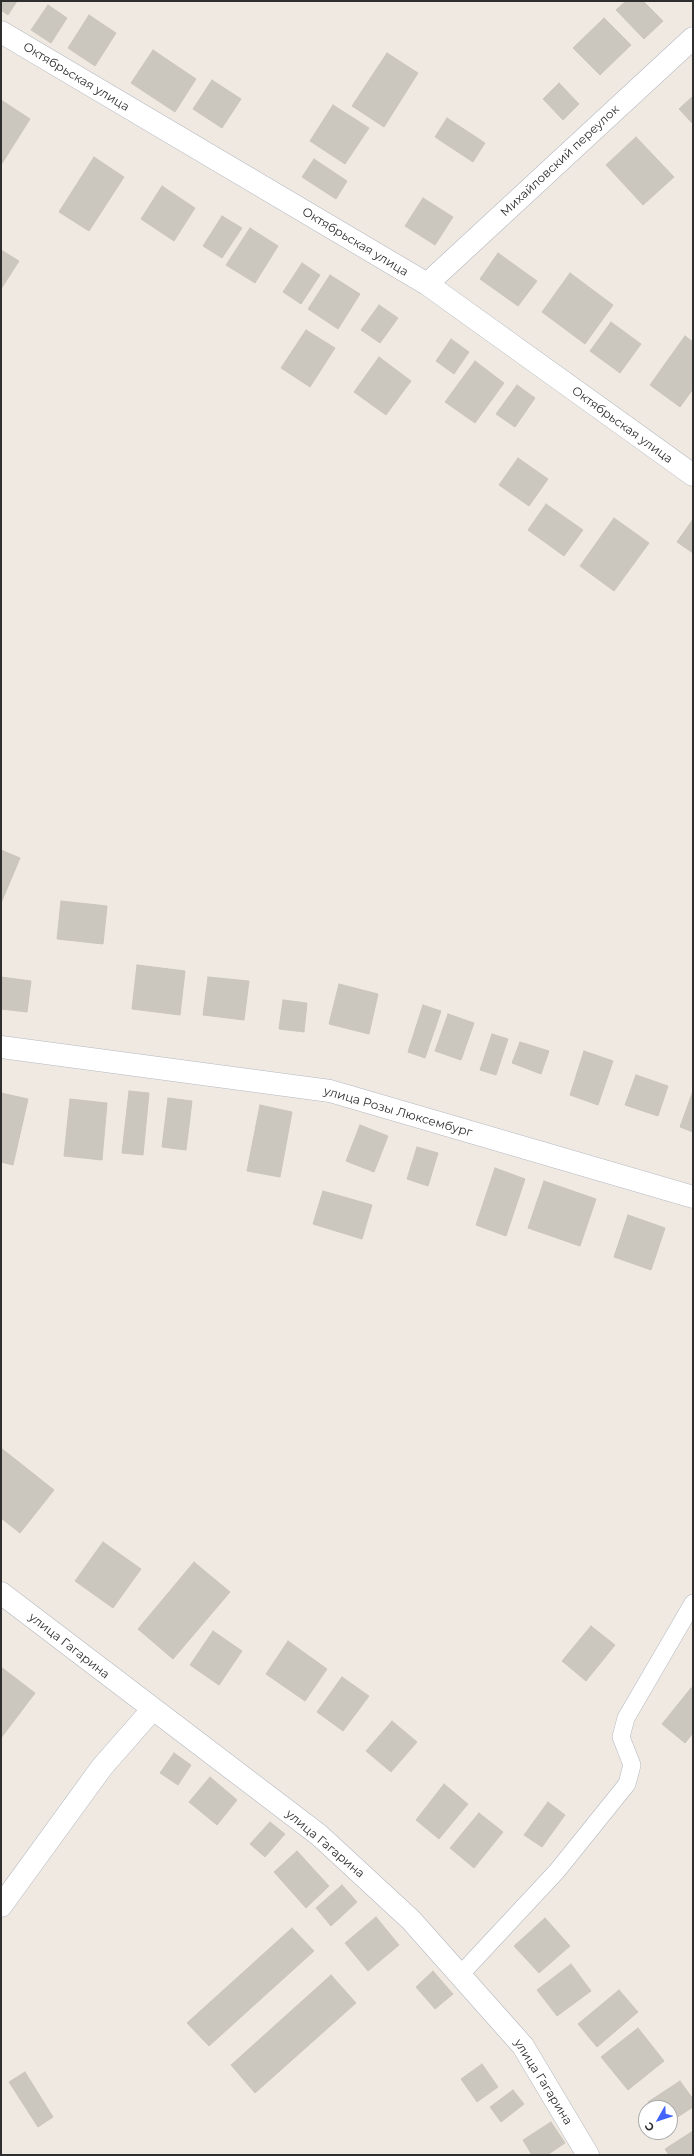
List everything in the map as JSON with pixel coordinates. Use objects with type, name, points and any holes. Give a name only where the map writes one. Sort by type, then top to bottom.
[{"type":"street","name":"Октябрьская улица","points":[[1,32],[427,284],[693,476]]},
{"type":"street","name":"Михайловский переулок","points":[[427,284],[693,38]]},
{"type":"street","name":"улица Розы Люксембург","points":[[1,1047],[330,1091],[693,1197]]},
{"type":"street","name":"улица Гагарина","points":[[1,1593],[152,1710],[319,1835],[411,1920],[523,2046],[588,2155]]},
{"type":"street","points":[[2,1902],[102,1767],[152,1710]]},
{"type":"lane","points":[[460,1975],[557,1871],[626,1784],[632,1764],[621,1737],[626,1718],[693,1603]]},
{"type":"building","points":[[1,1],[17,1],[8,15],[1,10]]},
{"type":"building","points":[[626,1],[643,1],[663,21],[644,39],[616,10]]},
{"type":"building","points":[[48,5],[67,18],[51,43],[31,30]]},
{"type":"building","points":[[89,15],[116,33],[95,66],[68,48]]},
{"type":"building","points":[[604,18],[631,45],[600,75],[573,48]]},
{"type":"building","points":[[153,50],[196,79],[175,112],[131,83]]},
{"type":"building","points":[[387,53],[418,73],[384,127],[352,106]]},
{"type":"building","points":[[212,80],[241,99],[222,128],[193,109]]},
{"type":"building","points":[[559,83],[579,104],[563,120],[543,99]]},
{"type":"building","points":[[693,96],[693,124],[679,109]]},
{"type":"building","points":[[1,100],[30,119],[1,165]]},
{"type":"building","points":[[333,105],[369,128],[345,164],[310,141]]},
{"type":"building","points":[[447,118],[485,143],[473,162],[435,137]]},
{"type":"building","points":[[636,137],[674,177],[643,205],[606,165]]},
{"type":"building","points":[[94,157],[124,177],[89,231],[59,212]]},
{"type":"building","points":[[314,159],[347,181],[336,199],[302,177]]},
{"type":"building","points":[[162,186],[195,208],[174,241],[141,219]]},
{"type":"building","points":[[423,198],[453,217],[435,245],[405,226]]},
{"type":"building","points":[[222,216],[242,228],[222,258],[203,246]]},
{"type":"building","points":[[250,228],[278,246],[255,283],[226,265]]},
{"type":"building","points":[[1,250],[19,261],[1,289]]},
{"type":"building","points":[[498,253],[537,281],[518,306],[480,279]]},
{"type":"building","points":[[302,263],[320,275],[301,304],[283,292]]},
{"type":"building","points":[[570,273],[613,305],[585,344],[542,312]]},
{"type":"building","points":[[330,275],[360,294],[338,329],[308,309]]},
{"type":"building","points":[[379,305],[398,318],[380,343],[361,330]]},
{"type":"building","points":[[611,322],[641,344],[620,373],[590,351]]},
{"type":"building","points":[[306,330],[335,348],[310,387],[281,368]]},
{"type":"building","points":[[685,336],[693,342],[693,389],[680,407],[650,385]]},
{"type":"building","points":[[451,339],[469,352],[454,374],[436,361]]},
{"type":"building","points":[[379,357],[411,381],[386,415],[354,392]]},
{"type":"building","points":[[475,361],[504,383],[475,423],[445,402]]},
{"type":"building","points":[[517,385],[535,398],[515,427],[496,414]]},
{"type":"building","points":[[518,458],[548,479],[529,506],[499,485]]},
{"type":"building","points":[[546,504],[583,530],[564,556],[528,530]]},
{"type":"building","points":[[614,518],[649,543],[614,591],[580,566]]},
{"type":"building","points":[[693,519],[693,553],[677,542]]},
{"type":"building","points":[[1,850],[20,858],[1,903]]},
{"type":"building","points":[[61,901],[107,906],[103,944],[57,939]]},
{"type":"building","points":[[137,965],[185,971],[180,1015],[132,1009]]},
{"type":"building","points":[[1,977],[31,981],[27,1012],[1,1009]]},
{"type":"building","points":[[208,977],[249,981],[244,1020],[203,1015]]},
{"type":"building","points":[[339,984],[378,994],[369,1034],[329,1024]]},
{"type":"building","points":[[283,1000],[307,1003],[304,1032],[279,1029]]},
{"type":"building","points":[[423,1005],[441,1011],[425,1058],[408,1052]]},
{"type":"building","points":[[448,1014],[474,1023],[461,1060],[435,1051]]},
{"type":"building","points":[[492,1034],[508,1039],[496,1075],[480,1070]]},
{"type":"building","points":[[520,1042],[549,1051],[541,1074],[512,1063]]},
{"type":"building","points":[[584,1051],[613,1061],[598,1105],[570,1095]]},
{"type":"building","points":[[636,1075],[668,1086],[658,1116],[625,1105]]},
{"type":"building","points":[[129,1091],[149,1093],[143,1155],[122,1153]]},
{"type":"building","points":[[693,1091],[693,1132],[680,1127]]},
{"type":"building","points":[[1,1093],[28,1099],[13,1165],[1,1162]]},
{"type":"building","points":[[168,1098],[192,1101],[186,1150],[162,1147]]},
{"type":"building","points":[[70,1099],[107,1103],[102,1160],[64,1156]]},
{"type":"building","points":[[260,1105],[292,1112],[280,1177],[247,1171]]},
{"type":"building","points":[[360,1125],[388,1136],[374,1172],[346,1161]]},
{"type":"building","points":[[417,1147],[438,1153],[428,1186],[407,1179]]},
{"type":"building","points":[[495,1168],[525,1179],[506,1236],[476,1225]]},
{"type":"building","points":[[544,1181],[596,1199],[580,1246],[528,1228]]},
{"type":"building","points":[[323,1191],[372,1205],[362,1239],[313,1224]]},
{"type":"building","points":[[628,1215],[665,1228],[651,1270],[614,1257]]},
{"type":"building","points":[[1,1448],[54,1490],[20,1533],[1,1518]]},
{"type":"building","points":[[103,1542],[141,1569],[113,1608],[75,1581]]},
{"type":"building","points":[[194,1562],[230,1592],[173,1659],[138,1629]]},
{"type":"building","points":[[591,1626],[615,1645],[586,1681],[562,1661]]},
{"type":"building","points":[[213,1631],[242,1651],[219,1685],[190,1665]]},
{"type":"building","points":[[288,1641],[327,1669],[305,1701],[266,1674]]},
{"type":"building","points":[[1,1667],[35,1693],[1,1738]]},
{"type":"building","points":[[342,1677],[369,1696],[343,1731],[317,1712]]},
{"type":"building","points":[[691,1688],[693,1690],[693,1733],[685,1743],[662,1724]]},
{"type":"building","points":[[392,1721],[417,1742],[391,1772],[366,1751]]},
{"type":"building","points":[[174,1753],[191,1765],[178,1785],[160,1773]]},
{"type":"building","points":[[210,1777],[237,1800],[217,1825],[189,1802]]},
{"type":"building","points":[[444,1784],[468,1804],[439,1839],[416,1820]]},
{"type":"building","points":[[548,1802],[565,1815],[542,1847],[524,1835]]},
{"type":"building","points":[[479,1813],[503,1832],[474,1868],[450,1848]]},
{"type":"building","points":[[270,1822],[285,1834],[265,1857],[250,1844]]},
{"type":"building","points":[[297,1851],[329,1886],[306,1908],[274,1872]]},
{"type":"building","points":[[342,1885],[357,1902],[331,1926],[316,1908]]},
{"type":"building","points":[[376,1917],[399,1945],[368,1971],[345,1943]]},
{"type":"building","points":[[545,1918],[570,1946],[539,1973],[514,1946]]},
{"type":"building","points":[[292,1928],[314,1951],[209,2046],[187,2023]]},
{"type":"building","points":[[571,1964],[591,1991],[557,2016],[537,1990]]},
{"type":"building","points":[[433,1971],[453,1994],[435,2009],[416,1987]]},
{"type":"building","points":[[331,1975],[356,2003],[255,2093],[231,2065]]},
{"type":"building","points":[[619,1990],[638,2012],[597,2047],[578,2024]]},
{"type":"building","points":[[638,2028],[664,2061],[628,2090],[601,2057]]},
{"type":"building","points":[[482,2064],[498,2087],[477,2102],[461,2079]]},
{"type":"building","points":[[25,2072],[53,2117],[38,2127],[9,2082]]},
{"type":"building","points":[[680,2081],[693,2099],[693,2107],[678,2117],[678,2100],[651,2100]]},
{"type":"building","points":[[513,2090],[524,2104],[501,2122],[490,2107]]},
{"type":"building","points":[[551,2122],[565,2143],[547,2155],[532,2155],[523,2140]]},
{"type":"building","points":[[693,2131],[693,2155],[669,2155],[665,2149]]}]
